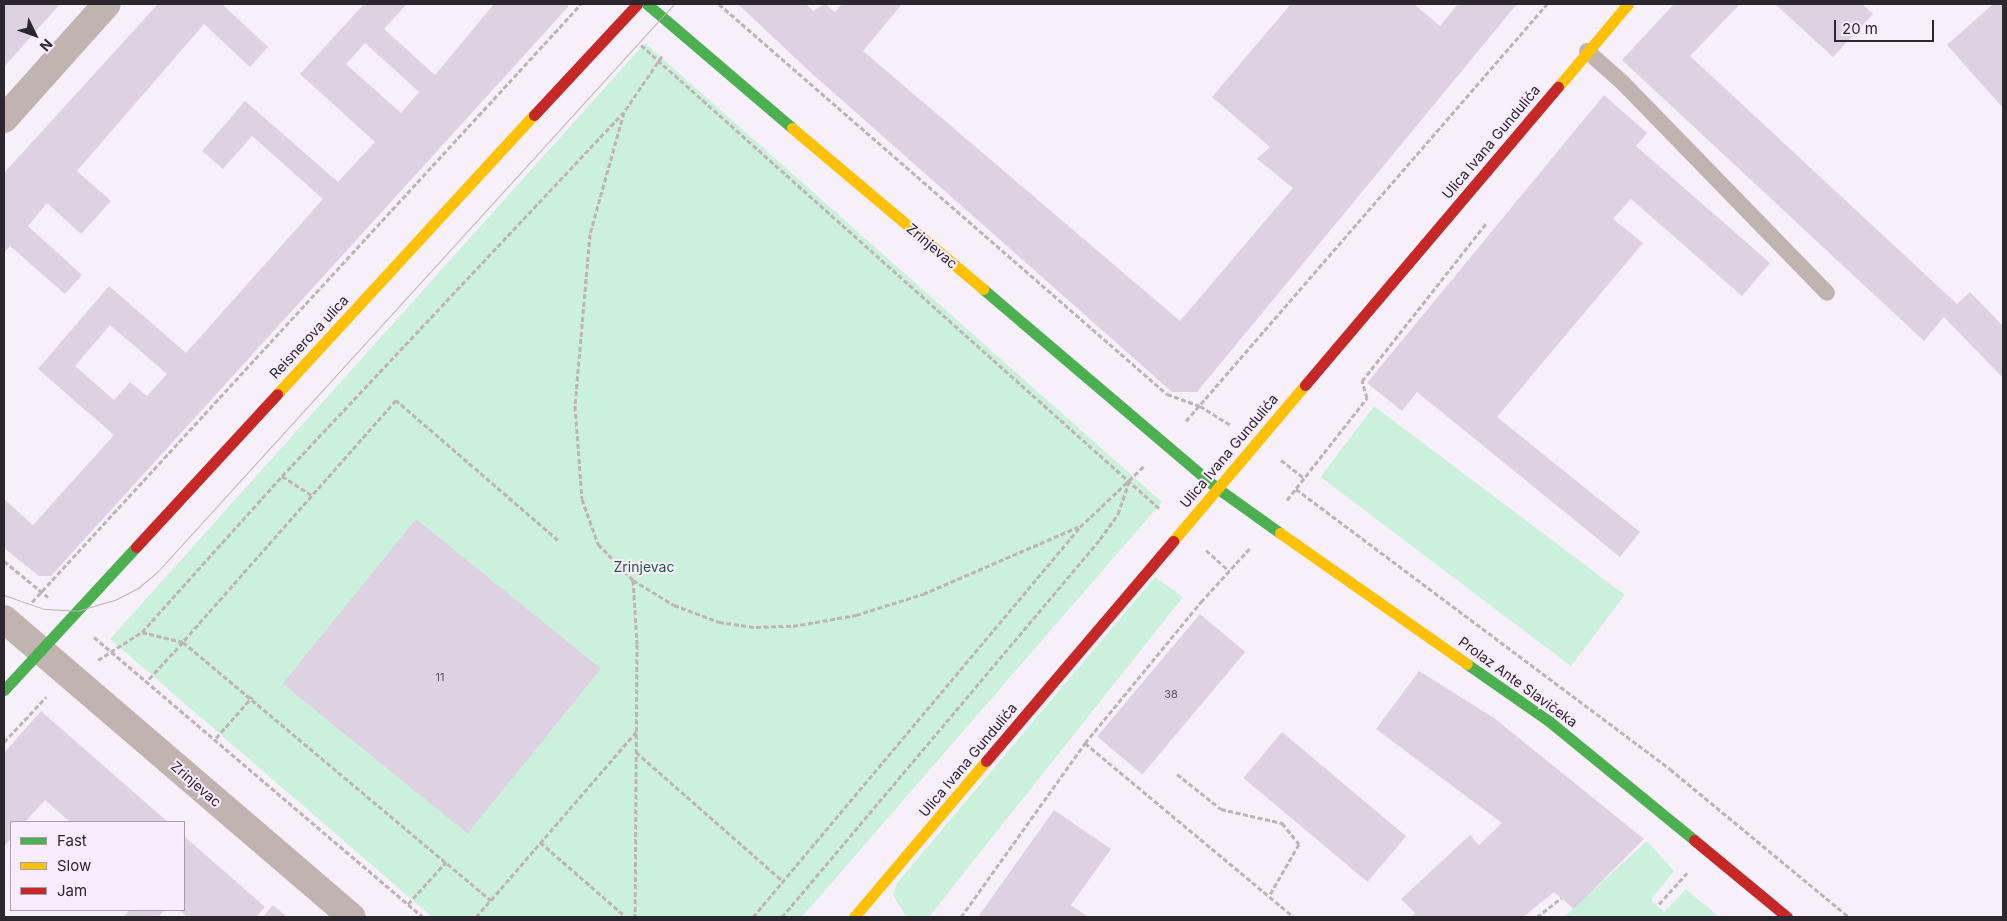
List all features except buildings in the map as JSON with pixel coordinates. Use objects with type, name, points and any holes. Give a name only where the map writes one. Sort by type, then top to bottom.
[{"type":"street","points":[[4,119],[106,4]]},
{"type":"street","name":"Reisnerova ulica","points":[[4,690],[637,4]]},
{"type":"street","name":"Zrinjevac","points":[[647,4],[1217,488]]},
{"type":"street","name":"Ulica Ivana Gundulića","points":[[854,917],[1628,4]]},
{"type":"street","name":"Prolaz Ante Slavičeka","points":[[1217,488],[1550,722],[1788,917]]},
{"type":"street","name":"Zrinjevac","points":[[8,622],[352,917]]},
{"type":"lane","points":[[1587,52],[1622,82],[1827,293]]},
{"type":"path","points":[[8,622],[41,591],[581,4]]},
{"type":"path","points":[[719,4],[1167,394],[1200,406],[1256,442],[1304,478]]},
{"type":"path","points":[[753,917],[1080,527],[1130,481],[1200,406],[1547,4]]},
{"type":"path","points":[[617,26],[658,60],[1229,571]]},
{"type":"path","points":[[4,742],[41,700],[112,650],[142,632],[282,476],[624,112],[658,60]]},
{"type":"path","points":[[624,112],[590,234],[575,406],[582,499],[598,544],[633,580],[674,605],[719,622],[756,627],[793,626],[856,615],[923,594],[1080,527]]},
{"type":"path","points":[[961,917],[1085,743],[1268,524],[1367,398],[1362,381],[1491,217]]},
{"type":"path","points":[[147,681],[396,400],[558,540]]},
{"type":"path","points":[[282,476],[311,495]]},
{"type":"path","points":[[782,917],[1100,539],[1118,514],[1130,481]]},
{"type":"path","points":[[4,561],[216,738],[423,917]]},
{"type":"path","points":[[633,580],[637,644],[635,917]]},
{"type":"path","points":[[142,632],[183,642],[252,697],[491,900]]},
{"type":"path","points":[[216,738],[252,697]]},
{"type":"path","points":[[476,917],[636,732]]},
{"type":"path","points":[[1085,743],[1294,917]]},
{"type":"path","points":[[636,752],[784,882]]},
{"type":"path","points":[[1177,774],[1221,809],[1282,823],[1299,844],[1269,896]]},
{"type":"path","points":[[540,842],[626,917]]},
{"type":"path","points":[[408,904],[446,862]]},
{"type":"path","points":[[1659,904],[1690,869]]},
{"type":"path","points":[[1537,917],[1562,898]]},
{"type":"green space","name":"Zrinjevac","points":[[645,43],[1162,502],[802,917],[432,917],[110,639]]},
{"type":"green space","points":[[1374,406],[1625,595],[1571,666],[1320,477]]},
{"type":"green space","points":[[1155,577],[1183,597],[929,917],[906,917],[893,895],[897,883]]},
{"type":"green space","points":[[1647,841],[1674,871],[1651,900],[1664,912],[1686,889],[1719,917],[1564,917]]},
{"type":"tram line","points":[[4,595],[44,609],[77,611],[117,599],[138,588],[158,571],[674,4]]},
{"type":"traffic: fast","points":[[647,4],[792,128]]},
{"type":"traffic: fast","points":[[983,289],[1217,488],[1280,533]]},
{"type":"traffic: fast","points":[[4,690],[136,547]]},
{"type":"traffic: fast","points":[[1467,664],[1550,722],[1694,840]]},
{"type":"traffic: slow","points":[[1558,87],[1628,4]]},
{"type":"traffic: slow","points":[[277,394],[534,115]]},
{"type":"traffic: slow","points":[[792,128],[983,289]]},
{"type":"traffic: slow","points":[[1173,541],[1305,385]]},
{"type":"traffic: slow","points":[[1280,533],[1467,664]]},
{"type":"traffic: slow","points":[[854,917],[986,761]]},
{"type":"traffic: jam","points":[[534,115],[637,4]]},
{"type":"traffic: jam","points":[[1305,385],[1558,87]]},
{"type":"traffic: jam","points":[[136,547],[277,394]]},
{"type":"traffic: jam","points":[[986,761],[1173,541]]},
{"type":"traffic: jam","points":[[1694,840],[1787,917]]}]
